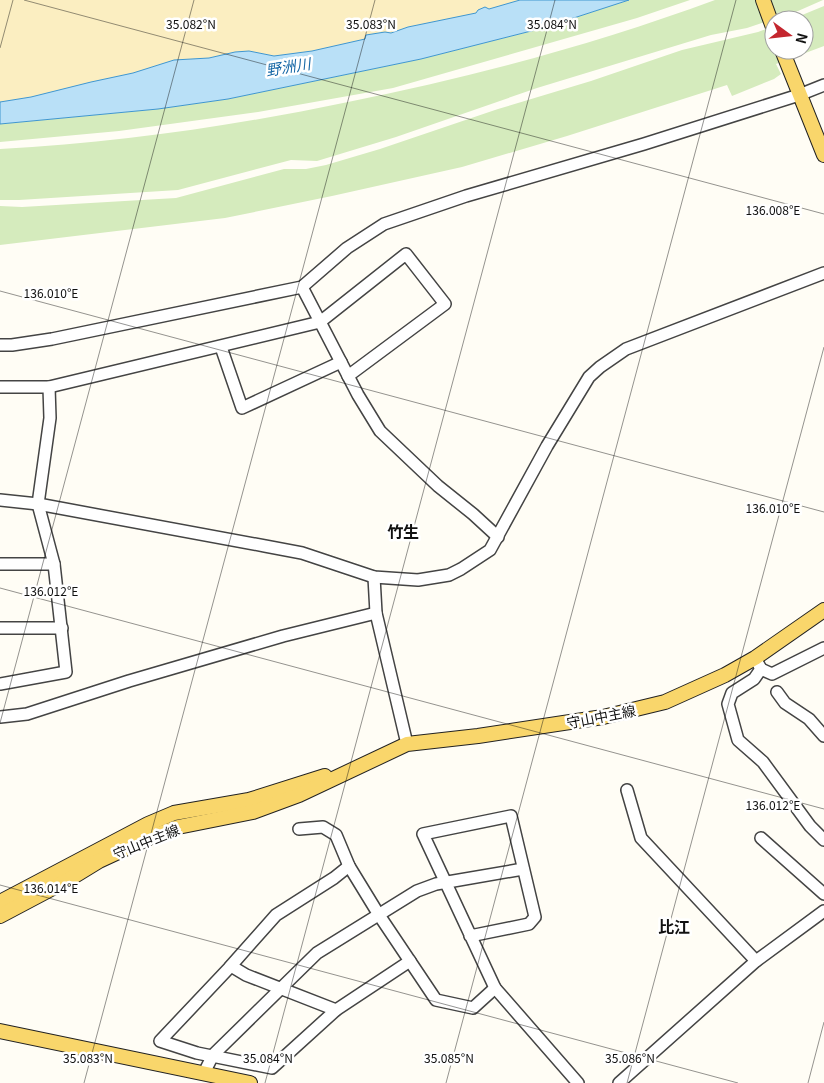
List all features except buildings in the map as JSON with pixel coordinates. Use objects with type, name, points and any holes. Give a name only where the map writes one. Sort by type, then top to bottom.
[{"type":"main road","points":[[786,60],[824,155]]},
{"type":"main road","name":"守山中主線","points":[[0,916],[68,880],[99,861],[153,836],[178,827],[254,812],[299,796],[407,744],[488,735],[603,717],[665,702],[725,675],[758,663],[824,610]]},
{"type":"main road","name":"守山中主線","points":[[0,902],[148,824],[174,813],[249,800],[294,784],[357,767]]},
{"type":"main road","points":[[0,1031],[250,1083]]},
{"type":"street","points":[[0,345],[52,339],[302,287],[347,248],[384,224],[466,196],[644,144],[799,95],[824,85]]},
{"type":"street","points":[[0,387],[49,386],[221,347],[320,322],[406,254],[445,304],[348,376]]},
{"type":"street","points":[[0,500],[38,504],[302,554],[374,577],[418,580],[449,575],[461,570],[490,550],[562,420],[589,377],[600,367],[626,349],[824,273]]},
{"type":"street","points":[[302,287],[358,395],[380,431],[438,486],[498,537]]},
{"type":"street","points":[[221,347],[242,408],[341,362]]},
{"type":"street","points":[[0,684],[66,672],[54,564],[38,504],[50,418],[49,386]]},
{"type":"street","points":[[0,564],[54,564]]},
{"type":"street","points":[[374,577],[376,613],[407,744]]},
{"type":"street","points":[[0,718],[27,714],[128,681],[283,636],[376,613]]},
{"type":"street","points":[[0,628],[62,628]]},
{"type":"street","points":[[824,648],[772,674],[758,663],[754,679],[732,693],[728,704],[738,740],[764,762],[810,826],[824,840]]},
{"type":"street","points":[[777,692],[785,703],[809,718],[824,736]]},
{"type":"street","points":[[626,790],[641,838],[756,960]]},
{"type":"street","points":[[470,936],[529,924],[535,917],[511,816],[423,834],[470,936],[495,988],[578,1083]]},
{"type":"street","points":[[299,829],[323,828],[336,835],[350,866],[379,915],[436,1000],[473,1008],[495,988]]},
{"type":"street","points":[[761,838],[824,894]]},
{"type":"street","points":[[350,866],[276,915],[232,966],[160,1041],[197,1053],[272,1068],[336,1010],[410,961]]},
{"type":"street","points":[[204,1073],[213,1055],[317,954],[417,891],[436,884],[523,868]]},
{"type":"street","points":[[619,1083],[756,960],[824,912]]},
{"type":"street","points":[[232,966],[246,975],[336,1010]]},
{"type":"green space","points":[[629,0],[690,0],[637,18],[393,88],[258,112],[119,131],[0,142],[0,124],[158,109],[228,99],[421,59],[543,28]]},
{"type":"green space","points":[[715,0],[823,0],[800,10],[764,10],[764,22],[747,28],[711,35],[537,88],[396,137],[317,161],[291,160],[178,190],[0,200],[0,149],[131,138],[262,119],[348,102],[441,82],[533,58],[670,16]]},
{"type":"green space","points":[[824,6],[824,46],[814,50],[814,10]]},
{"type":"green space","points":[[764,30],[764,60],[787,60],[776,64],[781,74],[774,79],[732,96],[727,85],[462,167],[225,218],[0,245],[0,206],[22,207],[176,198],[284,169],[306,169],[326,165],[591,81],[682,50]]},
{"type":"sand","points":[[0,0],[520,0],[477,13],[408,27],[391,33],[312,51],[274,56],[249,51],[209,58],[174,60],[133,73],[31,97],[0,102]]},
{"type":"water","name":"野洲川","points":[[520,0],[629,0],[543,28],[421,59],[228,99],[158,109],[0,124],[0,102],[31,97],[133,73],[174,60],[209,58],[249,51],[274,56],[312,51],[365,39],[366,35],[391,33],[408,27],[476,13],[485,7],[489,9]]},
{"type":"district","name":"竹生","points":[[403,531]]},
{"type":"district","name":"比江","points":[[674,926]]}]
